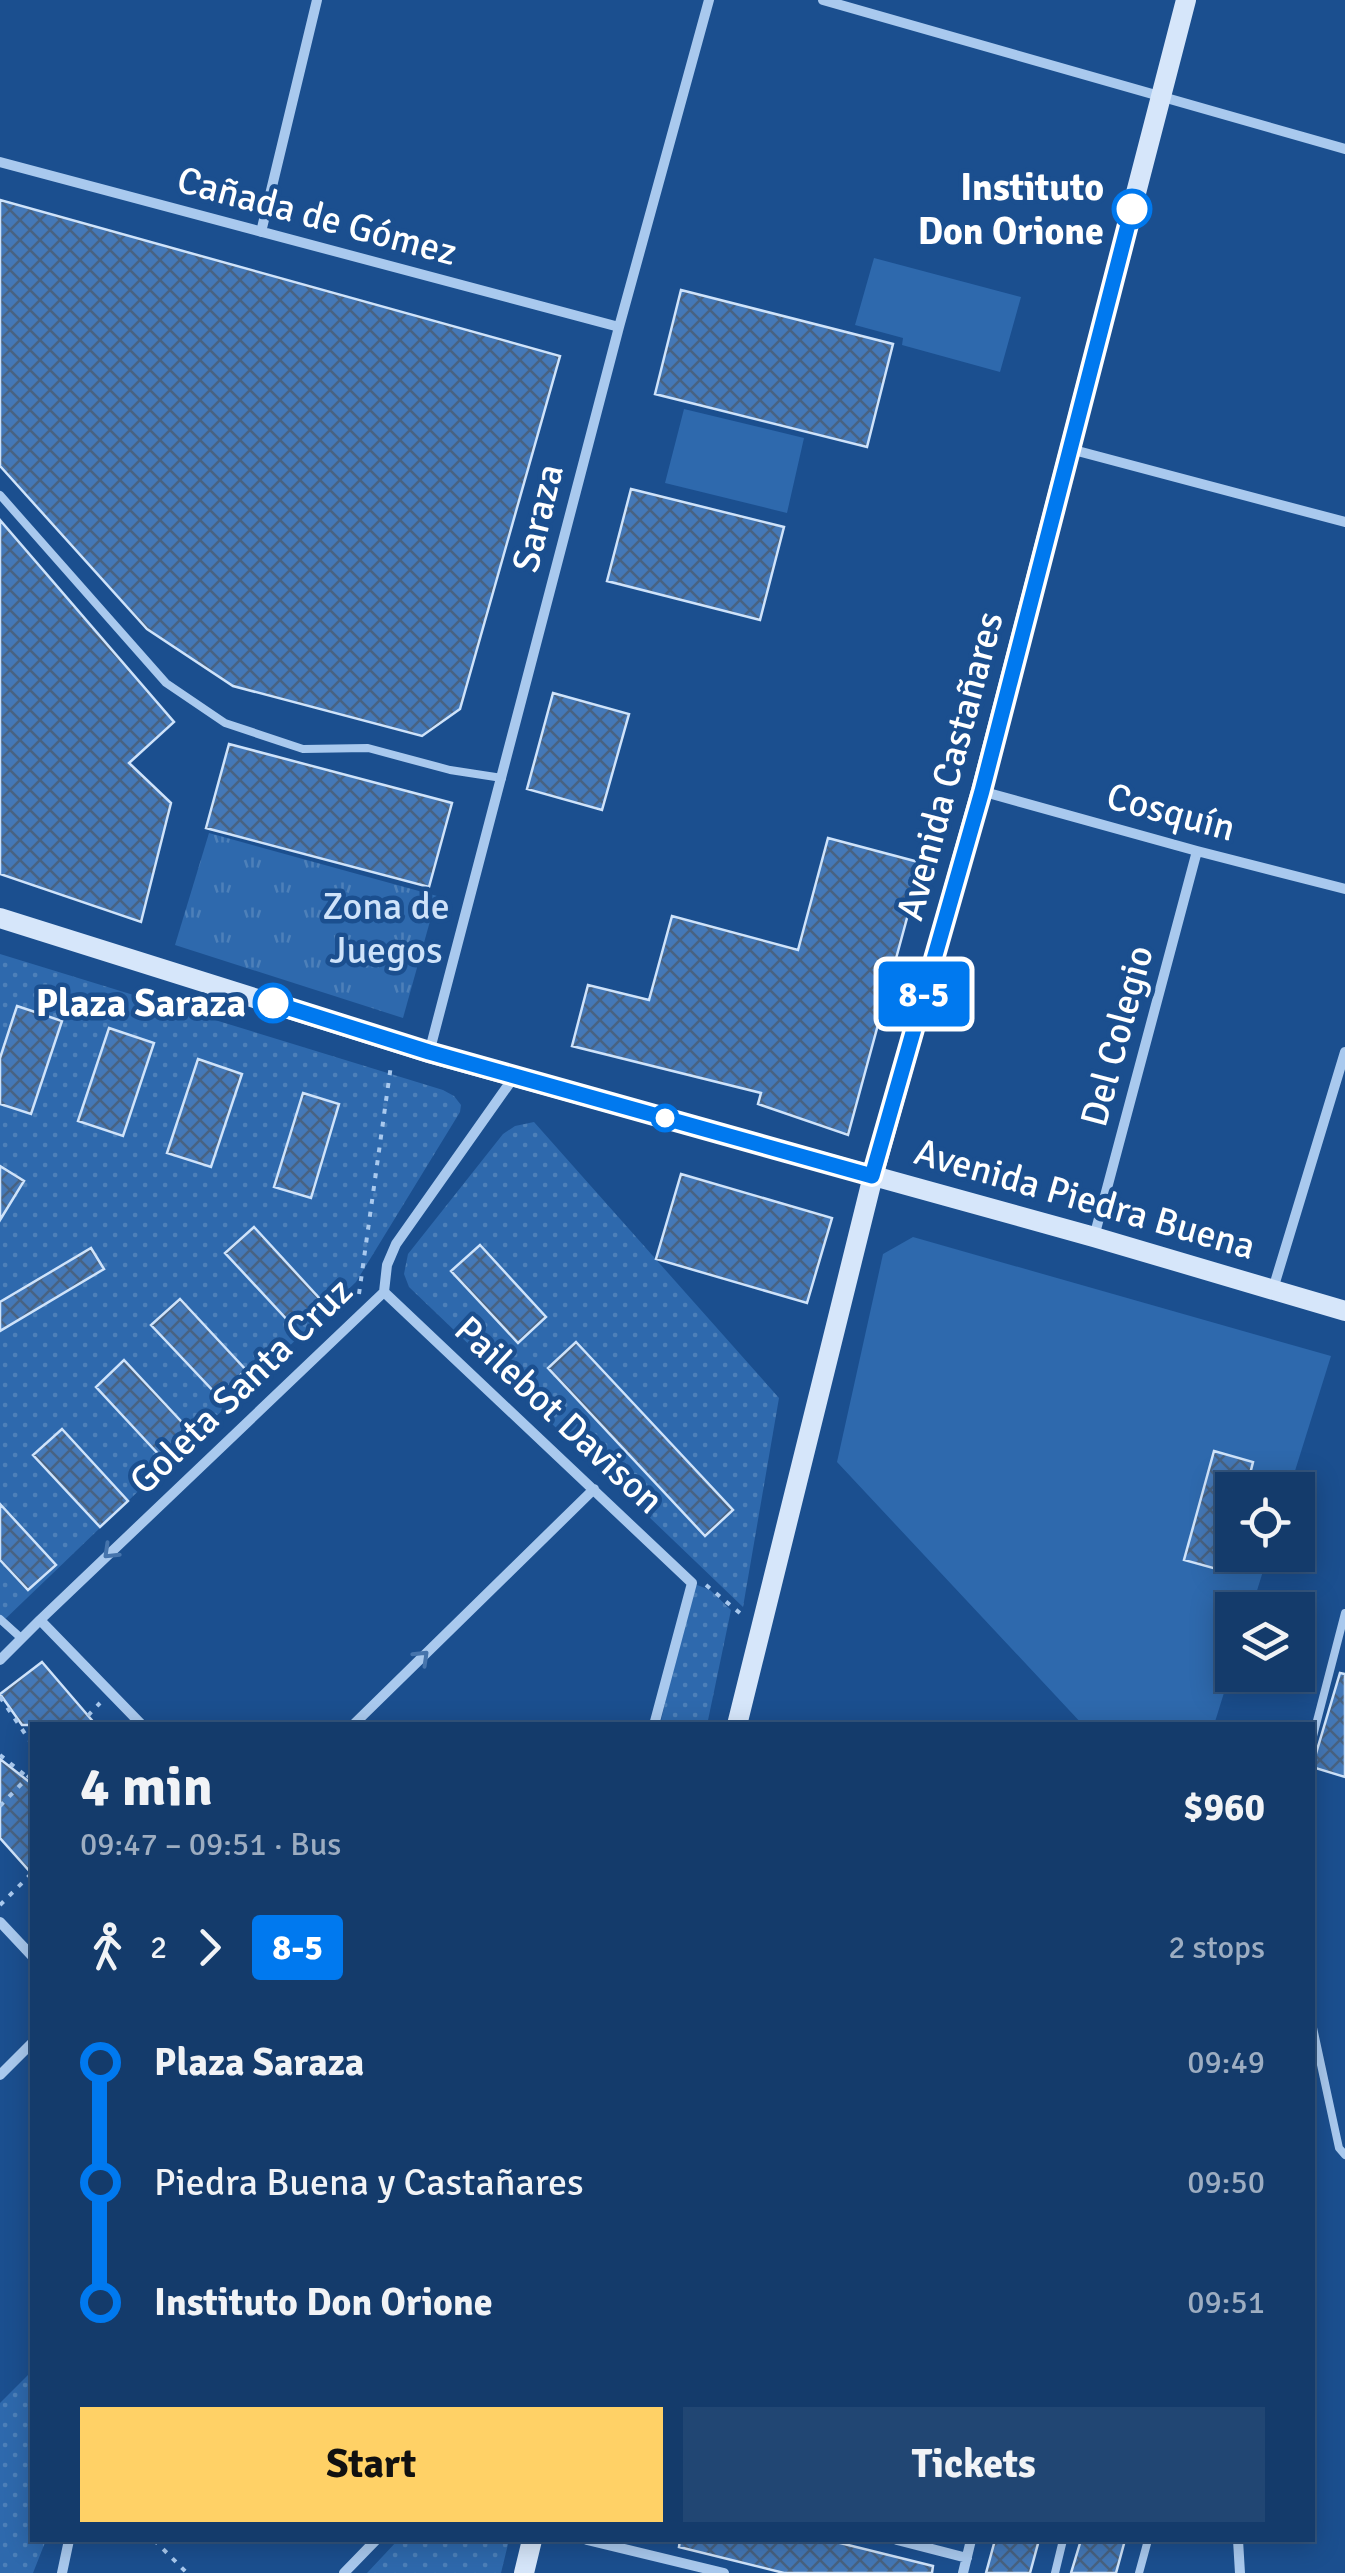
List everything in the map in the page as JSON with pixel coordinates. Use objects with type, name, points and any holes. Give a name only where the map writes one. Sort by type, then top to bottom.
[{"type":"street","points":[[261,232],[318,0]]},
{"type":"street","name":"Saraza","points":[[429,1052],[709,0]]},
{"type":"street","points":[[823,0],[1345,149]]},
{"type":"street","name":"Avenida Castañares","points":[[737,1722],[872,1176],[982,791],[1186,0]]},
{"type":"street","name":"Cañada de Gómez","points":[[0,162],[619,327]]},
{"type":"street","points":[[1070,448],[1345,522]]},
{"type":"street","name":"Cosquín","points":[[982,791],[1345,889]]},
{"type":"street","name":"Del Colegio","points":[[1094,1237],[1198,851]]},
{"type":"street","name":"Avenida Piedra Buena","points":[[0,918],[429,1052],[1345,1311]]},
{"type":"street","points":[[1273,1289],[1341,1085],[1345,1052]]},
{"type":"street","name":"Goleta Santa Cruz","points":[[0,1660],[384,1292],[386,1265],[396,1244],[515,1076]]},
{"type":"street","name":"Pailebot Davison","points":[[384,1292],[692,1582]]},
{"type":"street","points":[[356,1722],[594,1488]]},
{"type":"street","points":[[655,1722],[692,1582]]},
{"type":"street","points":[[40,1620],[139,1722]]},
{"type":"street","points":[[0,1922],[30,1954]]},
{"type":"street","points":[[0,2076],[30,2045]]},
{"type":"street","points":[[62,2573],[69,2542]]},
{"type":"street","points":[[344,2573],[374,2542]]},
{"type":"street","points":[[524,2573],[532,2542]]},
{"type":"street","points":[[595,2542],[724,2573]]},
{"type":"street","points":[[906,2542],[967,2558]]},
{"type":"street","points":[[963,2573],[971,2542]]},
{"type":"street","points":[[1238,2542],[1240,2573]]},
{"type":"lane","points":[[0,495],[166,682],[226,723],[303,749],[368,748],[450,770],[502,778]]},
{"type":"lane","points":[[1315,1728],[1345,1613]]},
{"type":"lane","points":[[0,1619],[21,1638]]},
{"type":"lane","points":[[1315,2037],[1338,2148],[1345,2155]]},
{"type":"lane","points":[[1055,2573],[1063,2542]]},
{"type":"lane","points":[[1139,2573],[1147,2542]]},
{"type":"path","points":[[355,1319],[394,1041]]},
{"type":"path","points":[[692,1582],[712,1588],[760,1632]]},
{"type":"path","points":[[82,1722],[111,1692]]},
{"type":"path","points":[[0,1697],[30,1741]]},
{"type":"path","points":[[0,1755],[30,1776]]},
{"type":"path","points":[[0,1806],[30,1778]]},
{"type":"path","points":[[0,1905],[30,1874]]},
{"type":"path","points":[[156,2542],[187,2573]]},
{"type":"green space","points":[[874,258],[1021,297],[1000,372],[902,345],[903,338],[855,325]]},
{"type":"green space","points":[[684,409],[804,438],[787,513],[665,483]]},
{"type":"green space","name":"Plaza Saraza","points":[[209,833],[437,896],[403,1018],[175,945]]},
{"type":"green space","points":[[0,954],[443,1090],[461,1105],[356,1282],[0,1624],[0,1560],[28,1590],[56,1565],[0,1504],[0,1331],[103,1269],[90,1248],[0,1302],[0,1220],[24,1182],[6,1170],[0,1179],[0,1104],[17,1007],[0,1058]],"holes":[[[198,1060],[242,1074],[211,1167],[167,1152]],[[303,1094],[339,1104],[311,1198],[274,1186]],[[254,1227],[320,1299],[226,1253]],[[179,1299],[246,1370],[219,1396],[152,1325]],[[124,1361],[190,1432],[162,1458],[96,1387]]]},
{"type":"green space","points":[[534,1122],[779,1398],[743,1607],[409,1287],[404,1274],[408,1254],[503,1134],[515,1126]],"holes":[[[577,1342],[642,1413],[614,1439],[549,1367]],[[666,1438],[733,1510],[706,1535],[639,1464]]]},
{"type":"green space","points":[[913,1237],[1331,1356],[1295,1472],[1215,1472],[1215,1572],[1263,1572],[1257,1592],[1215,1592],[1215,1692],[1224,1692],[1215,1722],[1080,1722],[837,1462],[883,1254]]},
{"type":"green space","points":[[697,1585],[710,1590],[731,1610],[708,1722],[661,1722],[691,1590]]},
{"type":"green space","points":[[30,2373],[30,2542],[45,2542],[33,2573],[0,2573],[0,2403]]},
{"type":"green space","points":[[396,2542],[509,2542],[501,2573],[367,2573]]},
{"type":"building","points":[[0,200],[560,356],[460,709],[422,736],[233,686],[147,629],[0,466]]},
{"type":"building","points":[[681,290],[893,344],[867,447],[655,394]]},
{"type":"building","points":[[631,489],[784,527],[760,620],[607,581]]},
{"type":"building","points":[[0,520],[174,722],[129,763],[171,803],[141,922],[0,874]]},
{"type":"building","points":[[553,693],[629,714],[602,810],[527,789]]},
{"type":"building","points":[[229,744],[452,803],[429,887],[206,828]]},
{"type":"building","points":[[828,838],[922,863],[848,1135],[758,1104],[761,1093],[572,1046],[588,985],[649,1000],[672,916],[798,950]]},
{"type":"building","points":[[17,1006],[62,1021],[31,1114],[0,1104],[0,1058]]},
{"type":"building","points":[[109,1028],[154,1043],[123,1136],[78,1121]]},
{"type":"building","points":[[198,1059],[242,1074],[211,1167],[167,1153]]},
{"type":"building","points":[[303,1093],[339,1104],[311,1198],[274,1187]]},
{"type":"building","points":[[0,1166],[24,1181],[0,1220]]},
{"type":"building","points":[[681,1174],[832,1218],[807,1303],[656,1259]]},
{"type":"building","points":[[254,1227],[320,1299],[292,1325],[225,1253]]},
{"type":"building","points":[[480,1245],[546,1317],[518,1343],[451,1271]]},
{"type":"building","points":[[91,1248],[104,1269],[0,1331],[0,1302]]},
{"type":"building","points":[[180,1299],[246,1370],[218,1396],[151,1325]]},
{"type":"building","points":[[576,1342],[733,1510],[705,1536],[548,1368]]},
{"type":"building","points":[[124,1360],[191,1432],[162,1458],[96,1387]]},
{"type":"building","points":[[62,1429],[128,1501],[100,1527],[33,1455]]},
{"type":"building","points":[[1214,1451],[1253,1462],[1250,1472],[1215,1472],[1215,1569],[1184,1560]]},
{"type":"building","points":[[0,1504],[56,1565],[28,1590],[0,1560]]},
{"type":"building","points":[[42,1662],[93,1722],[22,1725],[0,1694]]},
{"type":"building","points":[[1340,1673],[1345,1674],[1345,1777],[1315,1768]]},
{"type":"building","points":[[0,1759],[30,1782],[30,1872],[0,1838]]},
{"type":"building","points":[[680,2542],[836,2542],[933,2566],[932,2573],[784,2573],[679,2547]]},
{"type":"building","points":[[994,2542],[1038,2542],[1030,2573],[986,2573]]},
{"type":"building","points":[[1080,2542],[1124,2542],[1116,2573],[1071,2573]]},
{"type":"bus line","name":"8-5","points":[[273,1003],[429,1052],[872,1176],[982,791],[1132,209]]},
{"type":"place","name":"Instituto Don Orione","points":[[1132,209]]},
{"type":"place","name":"Plaza Saraza","points":[[273,1003]]},
{"type":"park label","name":"Zona de Juegos","points":[[386,928]]}]
